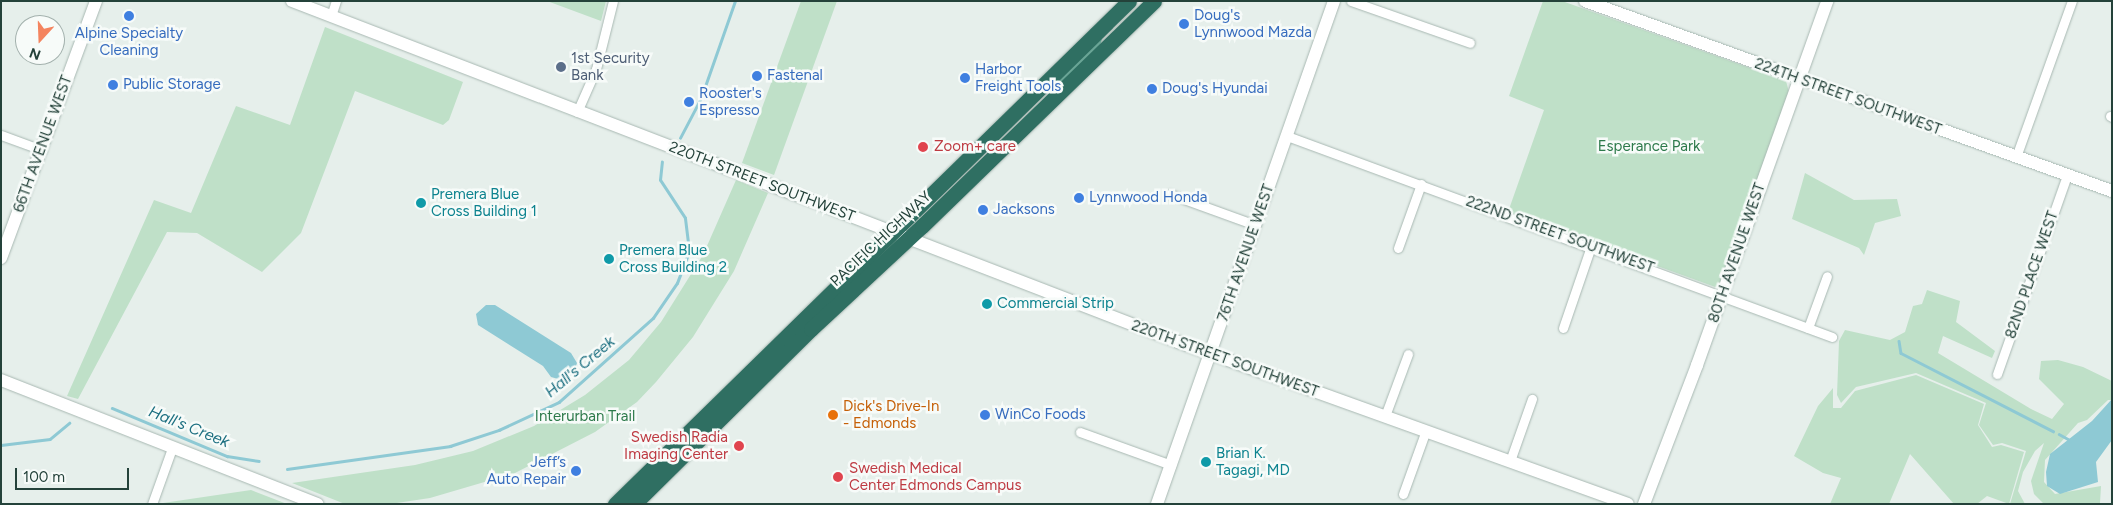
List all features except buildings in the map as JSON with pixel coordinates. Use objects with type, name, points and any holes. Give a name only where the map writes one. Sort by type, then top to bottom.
[{"type":"highway","name":"PACIFIC HIGHWAY","points":[[615,504],[1129,1]]},
{"type":"highway","name":"PACIFIC HIGHWAY","points":[[634,504],[811,329],[1154,1]]},
{"type":"main road","points":[[1060,90],[1059,82],[1092,48],[1096,34]]},
{"type":"street","name":"66TH AVENUE WEST","points":[[1,258],[96,1]]},
{"type":"street","name":"220TH STREET SOUTHWEST","points":[[292,1],[1210,354],[1628,504]]},
{"type":"street","points":[[331,16],[336,1]]},
{"type":"street","points":[[577,112],[599,61],[613,1]]},
{"type":"street","name":"76TH AVENUE WEST","points":[[1157,504],[1334,1]]},
{"type":"street","points":[[1351,1],[1470,43]]},
{"type":"street","name":"224TH STREET SOUTHWEST","points":[[1585,1],[2112,191]]},
{"type":"street","name":"80TH AVENUE WEST","points":[[1644,504],[1722,296],[1827,1]]},
{"type":"street","points":[[2016,157],[2072,1]]},
{"type":"street","points":[[1,135],[42,150]]},
{"type":"street","name":"222ND STREET SOUTHWEST","points":[[1286,136],[1591,246],[1832,337]]},
{"type":"street","name":"82ND PLACE WEST","points":[[1997,374],[2066,175]]},
{"type":"street","points":[[1398,248],[1421,184]]},
{"type":"street","points":[[1170,194],[1255,225]]},
{"type":"street","points":[[1563,328],[1591,246]]},
{"type":"street","points":[[1808,328],[1827,276]]},
{"type":"street","points":[[1386,416],[1408,354]]},
{"type":"street","points":[[1,380],[318,504]]},
{"type":"street","points":[[1510,461],[1532,399]]},
{"type":"street","points":[[1403,494],[1426,430]]},
{"type":"street","points":[[1080,432],[1171,465]]},
{"type":"street","points":[[152,504],[172,448]]},
{"type":"green space","points":[[547,1],[606,1],[601,21]]},
{"type":"green space","points":[[801,1],[837,1],[774,175],[742,163]]},
{"type":"green space","name":"Esperance Park","points":[[1543,1],[1562,1],[1786,81],[1789,92],[1718,288],[1508,212],[1544,110],[1509,96]]},
{"type":"green space","points":[[325,27],[463,82],[449,120],[443,125],[355,91],[301,233],[262,272],[197,233],[167,232],[78,399],[67,396],[154,200],[191,213],[236,106],[290,125]]},
{"type":"green space","points":[[1805,173],[1854,200],[1897,199],[1901,216],[1875,223],[1864,255],[1859,248],[1792,219]]},
{"type":"green space","name":"Interurban Trail","points":[[736,180],[768,193],[734,271],[693,337],[656,382],[637,402],[595,432],[515,473],[430,498],[390,504],[345,504],[292,483],[415,465],[473,451],[534,426],[585,395],[629,360],[661,322],[703,255]]},
{"type":"green space","points":[[1927,290],[1960,301],[1956,322],[1995,351],[1992,358],[1943,336],[1938,353],[2031,409],[2052,419],[2064,404],[2039,379],[2041,361],[2058,360],[2083,367],[2112,381],[2112,400],[2108,400],[2087,420],[2078,423],[2045,460],[2044,482],[2055,494],[2101,486],[2100,503],[2044,504],[2034,494],[2031,481],[2044,443],[2035,451],[2023,472],[2018,491],[2025,504],[2010,504],[2026,451],[2002,443],[1993,445],[1979,425],[1986,403],[1916,373],[1856,387],[1841,403],[1837,395],[1839,341],[1845,330],[1890,340],[1905,332],[1913,306],[1922,304]]},
{"type":"green space","points":[[1916,375],[1984,404],[1978,425],[1992,447],[2001,445],[2024,452],[2009,504],[1987,496],[1977,504],[1954,504],[1910,454],[1889,504],[1830,504],[1841,478],[1823,473],[1794,456],[1818,406],[1833,388],[1833,408],[1841,408],[1855,391]]},
{"type":"green space","points":[[251,490],[287,504],[163,504],[163,503]]},
{"type":"water","points":[[486,305],[495,305],[571,353],[577,363],[573,375],[562,380],[551,377],[543,366],[478,325],[476,314]]},
{"type":"water","points":[[2112,399],[2112,440],[2096,462],[2098,482],[2060,494],[2047,486],[2046,472],[2050,454],[2092,421]]},
{"type":"waterway","name":"Hall's Creek","points":[[680,138],[701,98],[735,1]]},
{"type":"waterway","name":"Hall's Creek","points":[[287,469],[450,446],[499,430],[559,402],[653,318],[677,283],[689,251],[685,218],[660,180],[662,162]]},
{"type":"waterway","points":[[1899,341],[1901,353],[2053,431]]},
{"type":"waterway","name":"Hall's Creek","points":[[112,408],[227,456],[259,461]]},
{"type":"waterway","name":"Hall's Creek","points":[[1,445],[50,439],[69,423]]},
{"type":"waterway","points":[[2059,434],[2070,440]]},
{"type":"place","name":"Alpine Specialty Cleaning","points":[[129,16]]},
{"type":"place","name":"Doug's Lynnwood Mazda","points":[[1184,24]]},
{"type":"place","name":"1st Security Bank","points":[[561,67]]},
{"type":"place","name":"Fastenal","points":[[757,76]]},
{"type":"place","name":"Harbor Freight Tools","points":[[965,78]]},
{"type":"place","name":"Public Storage","points":[[113,85]]},
{"type":"place","name":"Doug's Hyundai","points":[[1152,89]]},
{"type":"place","name":"Rooster's Espresso","points":[[689,102]]},
{"type":"place","name":"Zoom+ care","points":[[923,147]]},
{"type":"place","name":"Lynnwood Honda","points":[[1079,198]]},
{"type":"place","name":"Premera Blue Cross Building 1","points":[[421,203]]},
{"type":"place","name":"Jacksons","points":[[983,210]]},
{"type":"place","name":"Premera Blue Cross Building 2","points":[[609,259]]},
{"type":"place","name":"Commercial Strip","points":[[987,304]]},
{"type":"place","name":"Dick's Drive-In - Edmonds","points":[[833,415]]},
{"type":"place","name":"WinCo Foods","points":[[985,415]]},
{"type":"place","name":"Swedish Radia Imaging Center","points":[[739,446]]},
{"type":"place","name":"Brian K. Tagagi, MD","points":[[1206,462]]},
{"type":"place","name":"Jeff’s Auto Repair","points":[[576,471]]},
{"type":"place","name":"Swedish Medical Center Edmonds Campus","points":[[838,477]]}]
